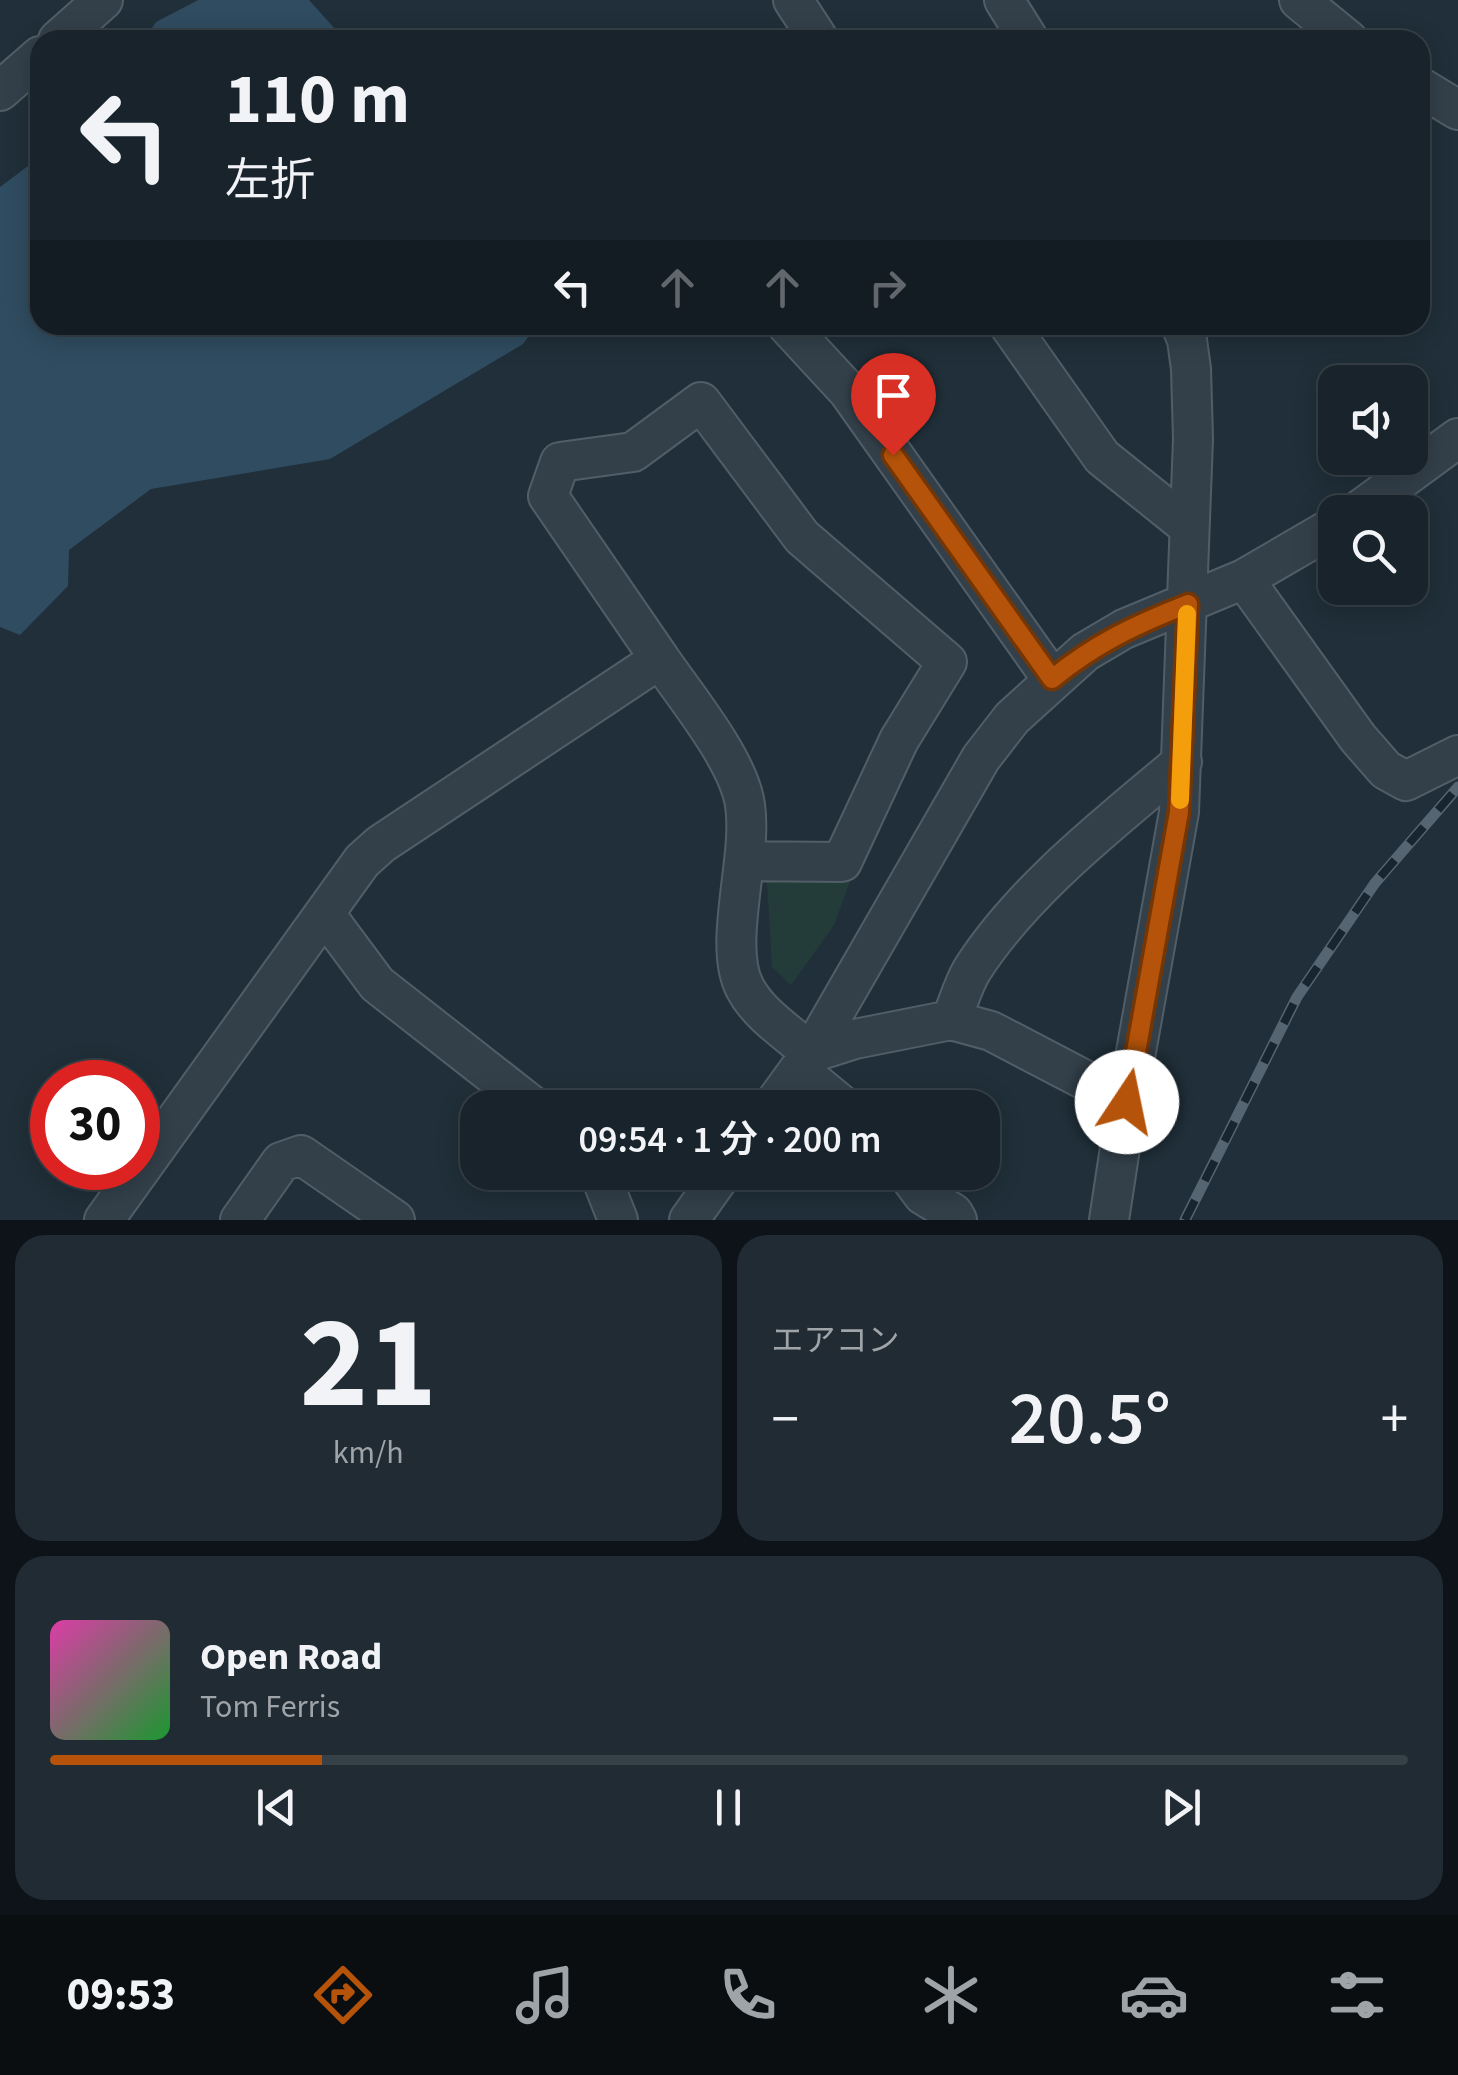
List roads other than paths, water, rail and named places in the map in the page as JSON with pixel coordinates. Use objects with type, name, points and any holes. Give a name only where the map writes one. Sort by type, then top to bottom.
[{"type":"street","points":[[69,30],[103,0]]},
{"type":"street","points":[[793,0],[812,30]]},
{"type":"street","points":[[1004,0],[1024,30]]},
{"type":"street","points":[[1299,0],[1336,30]]},
{"type":"street","points":[[0,91],[30,65]]},
{"type":"street","points":[[1430,92],[1458,110]]},
{"type":"street","points":[[796,335],[848,392],[1052,679]]},
{"type":"street","points":[[1016,335],[1102,457],[1188,526]]},
{"type":"street","points":[[1110,1220],[1179,812],[1193,439],[1192,368],[1185,335]]},
{"type":"street","points":[[747,861],[842,862],[899,740],[947,662],[802,537],[701,402],[632,452],[560,462],[548,496],[738,778],[745,805],[747,861],[736,949],[738,971],[758,1006],[829,1090]]},
{"type":"street","points":[[1380,495],[1458,438]]},
{"type":"street","points":[[784,1090],[805,1062],[981,758],[1012,718],[1085,652],[1124,629],[1244,578],[1318,536]]},
{"type":"street","points":[[1244,578],[1358,738],[1386,770],[1406,781],[1458,755]]},
{"type":"street","points":[[104,1220],[362,862],[381,844],[660,659]]},
{"type":"street","points":[[951,1020],[970,972],[1022,907],[1106,826],[1182,762]]},
{"type":"street","points":[[325,914],[377,984],[512,1090]]},
{"type":"street","points":[[805,1062],[855,1038],[951,1020],[991,1031],[1127,1102]]},
{"type":"street","points":[[240,1220],[280,1162],[301,1155],[394,1220]]},
{"type":"street","points":[[606,1190],[618,1220]]},
{"type":"street","points":[[688,1220],[710,1190]]},
{"type":"street","points":[[919,1190],[952,1212],[957,1220]]},
{"type":"water","points":[[198,0],[309,0],[336,30],[151,30],[156,22]]},
{"type":"water","points":[[30,164],[30,335],[530,335],[523,344],[330,459],[151,489],[69,550],[68,586],[20,635],[0,627],[0,187]]},
{"type":"railway","points":[[1185,1220],[1297,997],[1375,883],[1458,787]]}]
